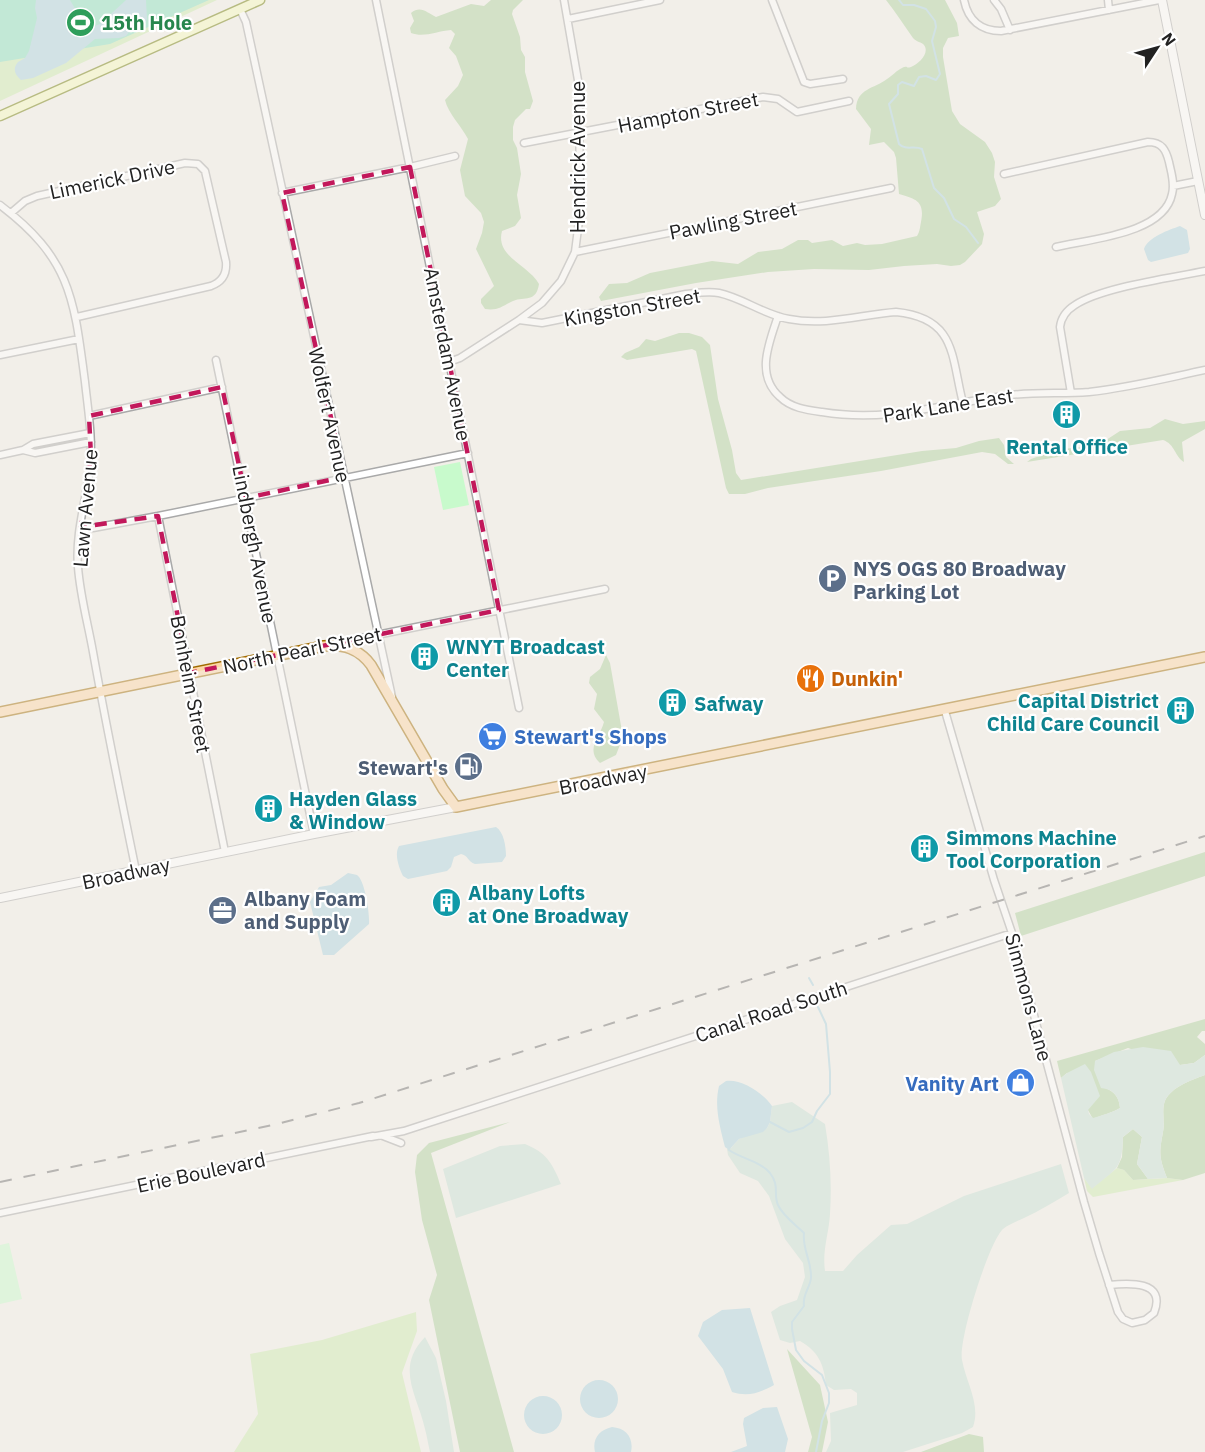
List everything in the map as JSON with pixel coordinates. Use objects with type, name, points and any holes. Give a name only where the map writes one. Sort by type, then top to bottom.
[{"type":"main road","points":[[0,116],[260,0]]},
{"type":"main road","points":[[324,646],[338,645],[350,648],[364,657],[377,673],[394,704]]},
{"type":"main road","name":"North Pearl Street","points":[[0,712],[324,646]]},
{"type":"main road","name":"Broadway","points":[[456,807],[945,711],[1205,657]]},
{"type":"main road","name":"Wolfert Avenue","points":[[394,704],[443,789],[456,807]]},
{"type":"street","name":"Amsterdam Avenue","points":[[376,0],[519,708]]},
{"type":"street","name":"Hendrick Avenue","points":[[449,362],[458,359],[519,321],[552,292],[564,276],[575,252],[580,213],[579,78],[564,0]]},
{"type":"street","points":[[568,19],[660,0]]},
{"type":"street","points":[[772,0],[804,82],[809,85],[843,79]]},
{"type":"street","points":[[964,0],[969,15],[980,26],[995,31],[1160,0],[1200,181],[1205,215]]},
{"type":"street","points":[[994,0],[1001,9],[1010,30]]},
{"type":"street","points":[[1108,0],[1109,10]]},
{"type":"street","name":"Wolfert Avenue","points":[[240,9],[246,22],[394,704]]},
{"type":"street","name":"Hampton Street","points":[[524,143],[763,97],[778,99],[797,112],[849,101]]},
{"type":"street","points":[[1004,174],[1154,142],[1166,152],[1173,186],[1172,195],[1165,209],[1151,222],[1131,230],[1056,247]]},
{"type":"street","points":[[282,193],[455,156]]},
{"type":"street","name":"Limerick Drive","points":[[11,213],[25,201],[37,196],[162,168],[192,162],[205,171],[226,262],[227,269],[223,279],[211,286],[77,317]]},
{"type":"street","points":[[1173,186],[1200,181]]},
{"type":"street","name":"Pawling Street","points":[[575,252],[891,188]]},
{"type":"street","name":"Lawn Avenue","points":[[0,205],[35,235],[55,260],[67,285],[77,317],[91,442],[90,468],[78,543],[78,570],[136,871]]},
{"type":"street","points":[[1071,393],[1060,327],[1068,310],[1077,303],[1109,291],[1205,271]]},
{"type":"street","name":"Kingston Street","points":[[519,321],[542,323],[686,294],[709,292],[727,296],[778,316],[804,321],[820,322],[896,312],[923,318],[942,333],[955,360],[963,403]]},
{"type":"street","name":"Park Lane East","points":[[778,316],[766,356],[766,373],[770,385],[779,396],[795,406],[836,414],[870,417],[1017,394],[1071,393],[1110,389],[1205,370]]},
{"type":"street","points":[[0,355],[80,339]]},
{"type":"street","name":"Lindbergh Avenue","points":[[216,360],[314,834]]},
{"type":"street","points":[[89,416],[222,387]]},
{"type":"street","points":[[0,455],[23,450],[33,444],[90,433]]},
{"type":"street","points":[[23,450],[35,453],[91,442]]},
{"type":"street","points":[[81,527],[93,528],[158,516],[468,453]]},
{"type":"street","name":"Bonheim Street","points":[[158,516],[225,852]]},
{"type":"street","name":"North Pearl Street","points":[[324,646],[605,589]]},
{"type":"street","name":"Simmons Lane","points":[[945,711],[994,880],[1012,933],[1084,1202],[1109,1285],[1118,1312],[1126,1321],[1137,1323],[1154,1313],[1156,1300],[1153,1292],[1147,1286],[1132,1283],[1109,1285]]},
{"type":"street","name":"Broadway","points":[[0,898],[456,807]]},
{"type":"street","name":"Canal Road South","points":[[371,1137],[404,1131],[1012,933]]},
{"type":"street","name":"Erie Boulevard","points":[[0,1213],[371,1137],[386,1137],[401,1143]]},
{"type":"highlighted area","points":[[410,167],[499,610],[189,673],[158,516],[81,527],[91,456],[89,416],[222,387],[246,498],[344,477],[282,193]]},
{"type":"green space","name":"15th Hole","points":[[0,0],[217,0],[0,101]]},
{"type":"green space","name":"15th Hole","points":[[0,0],[209,0],[110,44],[0,62]]},
{"type":"green space","points":[[491,0],[523,0],[512,14],[520,37],[521,50],[525,57],[525,72],[533,101],[530,109],[526,109],[515,120],[513,127],[513,140],[517,148],[521,174],[517,195],[521,218],[515,226],[502,231],[501,240],[508,254],[539,284],[538,290],[529,298],[513,301],[497,309],[485,309],[481,299],[494,286],[476,249],[484,222],[481,213],[465,196],[460,170],[468,139],[445,100],[458,86],[463,75],[456,56],[449,48],[455,34],[451,30],[426,35],[416,34],[411,33],[410,28],[414,21],[411,13],[415,11],[424,10],[436,17],[471,4],[484,6]]},
{"type":"green space","points":[[886,0],[945,0],[957,23],[959,36],[948,38],[943,48],[952,111],[960,124],[985,142],[992,153],[995,162],[994,177],[1001,199],[995,206],[977,212],[984,234],[982,244],[965,262],[951,266],[937,264],[869,270],[814,269],[768,272],[601,301],[599,297],[609,284],[627,283],[650,273],[712,261],[738,264],[758,252],[782,249],[798,240],[808,240],[812,243],[832,240],[843,246],[857,243],[882,244],[917,236],[922,209],[918,202],[899,194],[894,152],[884,142],[869,145],[871,129],[856,109],[859,97],[863,93],[900,69],[914,66],[923,58],[926,51],[922,43],[913,38]]},
{"type":"green space","points":[[679,333],[702,337],[710,345],[718,399],[736,473],[741,480],[922,451],[956,448],[999,438],[1004,445],[1006,457],[1014,464],[1008,464],[995,454],[982,452],[881,471],[768,488],[745,494],[729,494],[696,351],[692,349],[627,360],[621,357],[639,347],[646,339],[655,341]]},
{"type":"green space","points":[[1165,419],[1183,424],[1205,421],[1205,429],[1182,442],[1184,462],[1170,444],[1163,440],[1027,462],[1057,450],[1100,444],[1120,431],[1150,428]]},
{"type":"green space","points":[[460,462],[469,505],[443,510],[434,467]]},
{"type":"green space","points":[[606,655],[610,663],[623,737],[616,755],[600,763],[594,753],[594,748],[604,722],[594,709],[597,694],[589,683],[590,677],[600,669]]},
{"type":"green space","points":[[1205,852],[1205,876],[1021,936],[1015,913]]},
{"type":"green space","points":[[1205,1019],[1205,1031],[1197,1037],[1205,1044],[1205,1055],[1194,1063],[1180,1065],[1128,1048],[1095,1061],[1105,1088],[1114,1093],[1119,1101],[1120,1108],[1114,1111],[1093,1119],[1067,1073],[1061,1078],[1057,1061]]},
{"type":"green space","points":[[1143,1047],[1171,1051],[1180,1065],[1194,1063],[1205,1055],[1205,1075],[1175,1089],[1166,1098],[1160,1155],[1167,1178],[1148,1179],[1137,1164],[1142,1137],[1133,1129],[1123,1137],[1121,1157],[1116,1168],[1092,1189],[1084,1178],[1061,1078],[1085,1064],[1091,1072],[1100,1096],[1088,1110],[1089,1114],[1093,1118],[1110,1113],[1120,1108],[1118,1100],[1115,1094],[1101,1088],[1094,1070],[1095,1061],[1114,1052]]},
{"type":"green space","points":[[1205,1075],[1205,1173],[1183,1180],[1167,1178],[1160,1155],[1166,1098],[1175,1089]]},
{"type":"green space","points":[[792,1102],[825,1124],[831,1191],[824,1256],[825,1271],[843,1271],[857,1255],[891,1225],[907,1224],[964,1196],[1061,1164],[1069,1193],[1003,1229],[990,1252],[983,1271],[962,1349],[962,1360],[974,1402],[975,1419],[973,1427],[962,1433],[903,1452],[826,1452],[831,1441],[830,1413],[857,1405],[857,1393],[851,1389],[834,1390],[826,1385],[822,1364],[811,1349],[800,1341],[790,1343],[780,1340],[771,1312],[797,1300],[805,1277],[803,1263],[785,1239],[769,1196],[758,1181],[740,1173],[728,1155],[727,1149],[739,1139],[767,1128],[772,1106]]},
{"type":"green space","points":[[510,1122],[431,1153],[514,1452],[460,1452],[429,1300],[437,1275],[422,1220],[415,1172],[417,1155],[429,1143]]},
{"type":"green space","points":[[1133,1129],[1142,1137],[1137,1164],[1148,1179],[1133,1180],[1124,1170],[1117,1168],[1122,1157],[1123,1137]]},
{"type":"green space","points":[[525,1144],[548,1159],[561,1184],[456,1218],[443,1169],[500,1146]]},
{"type":"green space","points":[[1117,1168],[1124,1170],[1133,1180],[1167,1178],[1183,1180],[1093,1197],[1087,1191],[1084,1178],[1092,1188]]},
{"type":"green space","points":[[9,1243],[22,1299],[0,1304],[0,1245]]},
{"type":"green space","points":[[416,1312],[417,1331],[402,1373],[421,1452],[234,1452],[258,1414],[250,1354],[322,1340]]},
{"type":"green space","points":[[425,1337],[436,1358],[454,1452],[430,1452],[414,1393],[410,1371],[411,1360],[416,1348]]},
{"type":"green space","points":[[787,1349],[820,1385],[828,1422],[822,1452],[808,1452],[812,1437]]},
{"type":"green space","points":[[969,1434],[983,1437],[984,1452],[921,1452]]},
{"type":"water","points":[[36,0],[70,0],[89,28],[100,24],[126,0],[146,0],[147,19],[141,29],[130,31],[126,36],[119,38],[95,39],[66,63],[33,78],[21,80],[16,74],[15,67],[29,51],[37,18]]},
{"type":"water","points":[[1180,226],[1187,230],[1190,249],[1188,253],[1151,262],[1148,260],[1144,249],[1146,245],[1159,234]]},
{"type":"water","points":[[496,827],[501,832],[505,844],[506,856],[502,862],[475,864],[461,854],[454,857],[447,871],[408,879],[403,876],[397,857],[399,846]]},
{"type":"water","points":[[348,873],[360,878],[365,890],[369,924],[334,955],[323,955],[310,902],[319,887],[331,885]]},
{"type":"water","points":[[726,1081],[739,1082],[752,1088],[772,1106],[767,1128],[763,1132],[739,1139],[729,1150],[725,1147],[717,1109],[719,1086]]},
{"type":"water","points":[[750,1308],[774,1385],[758,1392],[743,1394],[732,1392],[723,1369],[698,1336],[703,1322],[722,1310]]},
{"type":"water","points":[[599,1380],[612,1386],[618,1399],[612,1412],[599,1418],[586,1412],[580,1399],[586,1386]]},
{"type":"water","points":[[543,1396],[556,1402],[562,1415],[556,1428],[543,1434],[530,1428],[524,1415],[530,1402]]},
{"type":"water","points":[[777,1407],[788,1439],[785,1452],[731,1452],[747,1446],[744,1418],[763,1408]]},
{"type":"water","points":[[612,1427],[621,1429],[628,1435],[632,1447],[631,1452],[595,1452],[598,1436],[603,1430]]},
{"type":"waterway","points":[[899,0],[903,5],[914,5],[926,9],[935,21],[936,27],[932,41],[940,74],[936,80],[926,76],[919,77],[914,86],[902,82],[898,85],[898,94],[889,104],[899,144],[904,147],[922,149],[934,188],[944,198],[954,219],[966,227],[978,243]]},
{"type":"waterway","points":[[809,978],[813,985]]},
{"type":"waterway","points":[[770,1122],[789,1132],[803,1128],[812,1122],[830,1094],[826,1024],[818,1007]]},
{"type":"waterway","points":[[729,1150],[770,1173],[775,1182],[780,1209],[804,1233],[804,1245],[811,1278],[804,1298],[804,1306],[792,1322],[792,1329],[796,1350],[804,1361],[822,1375],[829,1393],[829,1403],[822,1421],[816,1452]]},
{"type":"railway","points":[[0,1182],[273,1125],[359,1103],[1205,836]]},
{"type":"place","name":"15th Hole","points":[[80,22]]},
{"type":"place","name":"Rental Office","points":[[1067,415]]},
{"type":"place","name":"NYS OGS 80 Broadway Parking Lot","points":[[832,579]]},
{"type":"place","name":"WNYT Broadcast Center","points":[[425,657]]},
{"type":"place","name":"Dunkin'","points":[[810,678]]},
{"type":"place","name":"Safway","points":[[673,703]]},
{"type":"place","name":"Capital District Child Care Council","points":[[1180,711]]},
{"type":"place","name":"Stewart's Shops","points":[[493,736]]},
{"type":"place","name":"Stewart's","points":[[469,767]]},
{"type":"place","name":"Hayden Glass & Window","points":[[268,809]]},
{"type":"place","name":"Simmons Machine Tool Corporation","points":[[925,848]]},
{"type":"place","name":"Albany Lofts at One Broadway","points":[[447,903]]},
{"type":"place","name":"Albany Foam and Supply","points":[[223,910]]},
{"type":"place","name":"Vanity Art","points":[[1020,1083]]}]
